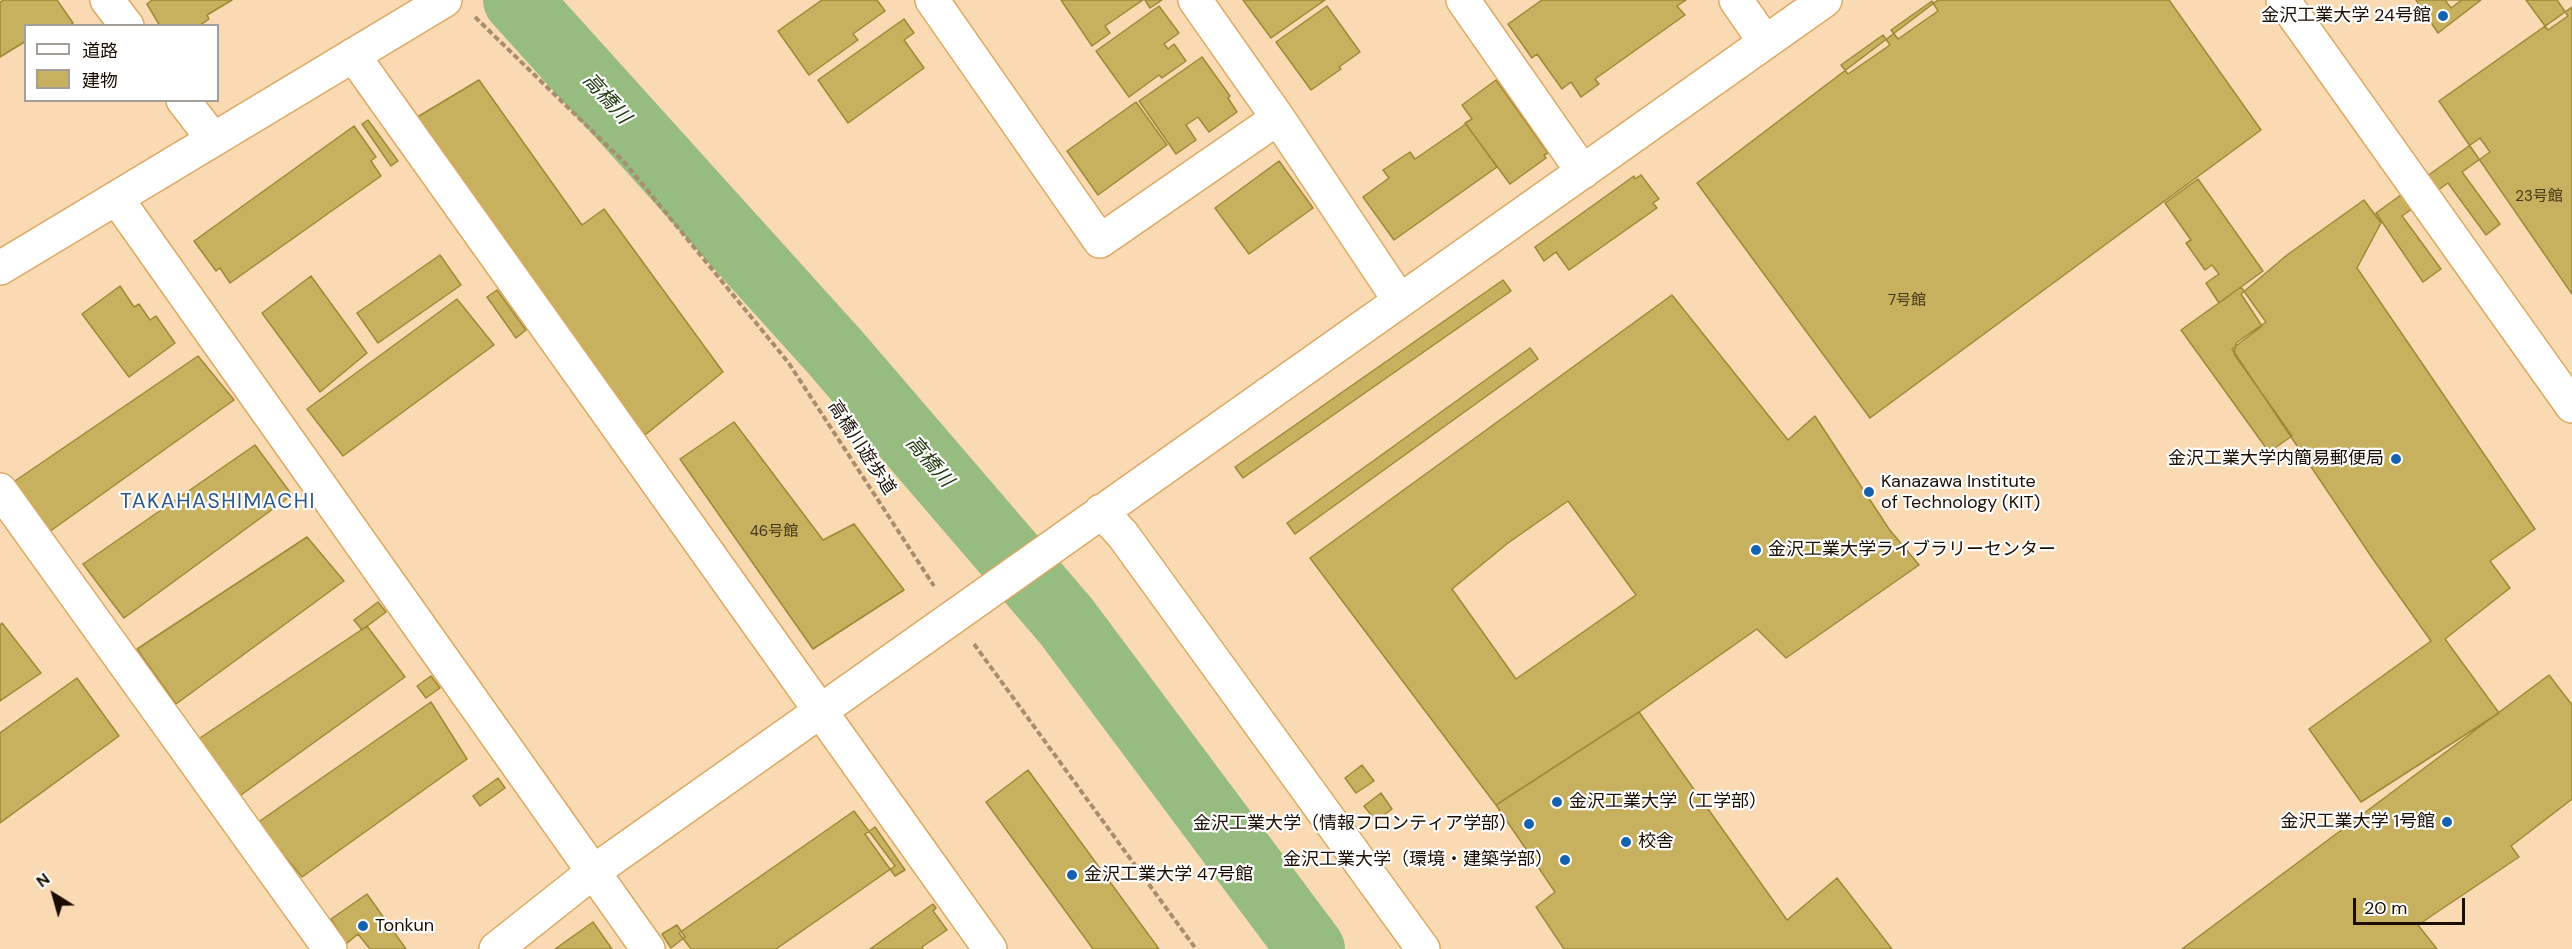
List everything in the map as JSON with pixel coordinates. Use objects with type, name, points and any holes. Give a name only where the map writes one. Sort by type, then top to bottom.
[{"type":"street","points":[[107,0],[125,24]]},
{"type":"street","points":[[0,267],[117,199],[445,0]]},
{"type":"street","points":[[932,0],[1100,241],[1278,118]]},
{"type":"street","points":[[1195,0],[1278,118],[1400,301]]},
{"type":"street","points":[[1463,0],[1583,172]]},
{"type":"street","points":[[1736,0],[1765,42]]},
{"type":"street","points":[[496,949],[593,872],[1825,0]]},
{"type":"street","points":[[2283,0],[2572,406]]},
{"type":"street","points":[[353,55],[990,949]]},
{"type":"street","points":[[185,102],[213,139]]},
{"type":"street","points":[[117,199],[648,949]]},
{"type":"street","points":[[0,490],[330,949]]},
{"type":"street","points":[[1101,511],[1123,535],[1423,949]]},
{"type":"path","name":"高橋川遊歩道","points":[[474,16],[625,164],[788,362],[1196,949]]},
{"type":"building","points":[[4,0],[57,0],[73,23],[24,24],[24,42],[0,57],[0,2]]},
{"type":"building","points":[[152,0],[232,0],[207,15],[209,19],[202,24],[159,24],[147,4]]},
{"type":"building","points":[[822,0],[877,0],[885,11],[853,34],[858,40],[809,75],[778,31]]},
{"type":"building","points":[[1061,0],[1143,0],[1105,26],[1110,33],[1092,46]]},
{"type":"building","points":[[1145,0],[1162,0],[1150,8]]},
{"type":"building","points":[[1243,0],[1325,0],[1271,38]]},
{"type":"building","points":[[1542,0],[1686,0],[1677,6],[1685,15],[1595,79],[1599,84],[1581,97],[1571,82],[1562,89],[1537,54],[1532,58],[1508,24]]},
{"type":"building","points":[[1938,0],[2169,0],[2261,130],[1870,418],[1697,183]]},
{"type":"building","name":"金沢工業大学 24号館","points":[[2416,0],[2481,0],[2438,33]]},
{"type":"building","points":[[2445,0],[2462,0],[2451,8]]},
{"type":"building","points":[[2526,0],[2557,0],[2568,16],[2548,30]]},
{"type":"building","points":[[1932,1],[1938,11],[1898,39],[1891,30]]},
{"type":"building","points":[[1159,6],[1179,33],[1164,44],[1168,49],[1174,44],[1186,61],[1162,78],[1159,75],[1129,97],[1096,51]]},
{"type":"building","points":[[1327,6],[1360,52],[1311,90],[1276,42]]},
{"type":"building","points":[[2572,7],[2572,294],[2439,101]]},
{"type":"building","points":[[904,19],[914,33],[904,40],[924,68],[848,123],[818,80]]},
{"type":"building","points":[[1883,35],[1890,45],[1848,74],[1841,65]]},
{"type":"building","points":[[1202,57],[1230,96],[1228,98],[1237,112],[1209,132],[1198,117],[1186,125],[1196,140],[1176,154],[1139,101]]},
{"type":"building","points":[[479,80],[582,225],[604,209],[723,372],[645,435],[414,119]]},
{"type":"building","points":[[1496,80],[1548,153],[1544,155],[1546,158],[1510,184],[1465,123],[1472,119],[1462,105]]},
{"type":"building","points":[[1136,102],[1167,145],[1098,195],[1067,151]]},
{"type":"building","points":[[368,120],[398,161],[391,166],[362,124]]},
{"type":"building","points":[[1466,124],[1497,167],[1394,240],[1363,197],[1389,178],[1383,170],[1410,152],[1415,159]]},
{"type":"building","points":[[354,126],[376,157],[371,161],[381,176],[230,283],[220,268],[216,271],[194,241]]},
{"type":"building","points":[[2480,138],[2490,152],[2462,172],[2500,224],[2486,235],[2448,183],[2402,216],[2441,269],[2423,282],[2376,213]]},
{"type":"building","points":[[1279,161],[1313,208],[1249,254],[1215,208]]},
{"type":"building","points":[[1641,175],[1659,199],[1653,203],[1657,208],[1569,270],[1556,252],[1544,261],[1535,247],[1634,176],[1635,179]]},
{"type":"building","points":[[2198,179],[2263,271],[2219,303],[2206,283],[2219,274],[2212,265],[2205,270],[2186,243],[2191,240],[2165,203]]},
{"type":"building","points":[[2364,200],[2381,223],[2357,268],[2535,529],[2490,561],[2510,588],[2445,639],[2499,713],[2361,802],[2309,729],[2431,641],[2232,349],[2262,326],[2241,294],[2287,255]]},
{"type":"building","points":[[440,255],[461,285],[378,343],[357,313]]},
{"type":"building","points":[[311,276],[367,353],[320,392],[262,313]]},
{"type":"building","points":[[1503,280],[1511,291],[1243,478],[1235,467]]},
{"type":"building","points":[[120,286],[134,307],[139,304],[150,320],[156,316],[175,343],[129,377],[82,314]]},
{"type":"building","points":[[2241,287],[2266,322],[2236,343],[2234,354],[2292,436],[2269,452],[2181,330]]},
{"type":"building","points":[[497,290],[526,330],[516,338],[487,297]]},
{"type":"building","name":"金沢工業大学ライブラリーセンター","points":[[1672,295],[1788,440],[1815,416],[1889,529],[1919,565],[1786,658],[1757,629],[1639,712],[1496,805],[1310,558]],"holes":[[[1568,501],[1636,595],[1516,679],[1452,589],[1508,543]]]},
{"type":"building","points":[[457,299],[494,345],[343,456],[307,409]]},
{"type":"building","points":[[1530,348],[1538,359],[1295,534],[1287,523]]},
{"type":"building","points":[[198,356],[234,400],[49,532],[12,483]]},
{"type":"building","points":[[734,422],[823,540],[854,524],[904,590],[813,649],[680,459]]},
{"type":"building","points":[[255,445],[292,495],[124,618],[83,564]]},
{"type":"building","points":[[307,537],[344,581],[176,704],[137,649]]},
{"type":"building","points":[[378,602],[386,612],[362,630],[354,620]]},
{"type":"building","points":[[2,623],[41,673],[0,701],[0,625]]},
{"type":"building","points":[[367,626],[405,677],[234,800],[191,744]]},
{"type":"building","name":"金沢工業大学 1号館","points":[[2549,675],[2572,705],[2572,799],[2511,846],[2519,857],[2418,925],[2437,949],[2182,949]]},
{"type":"building","points":[[431,676],[440,688],[426,698],[417,686]]},
{"type":"building","points":[[77,678],[119,736],[0,823],[0,733]]},
{"type":"building","points":[[431,702],[467,759],[302,877],[257,823]]},
{"type":"building","name":"校舎","points":[[1639,712],[1787,920],[1837,878],[1892,949],[1564,949],[1536,907],[1555,892],[1496,805]]},
{"type":"building","points":[[1362,765],[1374,781],[1356,793],[1345,778]]},
{"type":"building","name":"金沢工業大学 47号館","points":[[1028,770],[1159,949],[1093,949],[986,802]]},
{"type":"building","points":[[498,778],[505,788],[480,806],[473,796]]},
{"type":"building","points":[[1381,793],[1392,809],[1376,821],[1364,806]]},
{"type":"building","points":[[854,811],[895,866],[776,949],[691,949],[679,933]]},
{"type":"building","points":[[875,827],[905,870],[895,876],[865,834]]},
{"type":"building","name":"Tonkun","points":[[367,894],[406,949],[370,949],[358,934],[346,944],[331,919]]},
{"type":"building","points":[[933,904],[936,908],[933,911],[947,930],[922,947],[923,949],[870,949]]},
{"type":"building","points":[[593,922],[612,949],[555,949]]},
{"type":"building","points":[[677,925],[685,937],[671,948],[662,934]]},
{"type":"waterway","name":"高橋川","points":[[517,0],[834,351],[1066,621],[1311,949]]},
{"type":"place","name":"金沢工業大学 24号館","points":[[2443,16]]},
{"type":"place","name":"金沢工業大学内簡易郵便局","points":[[2396,459]]},
{"type":"place","name":"Kanazawa Institute of Technology (KIT)","points":[[1869,492]]},
{"type":"place","name":"金沢工業大学ライブラリーセンター","points":[[1756,550]]},
{"type":"place","name":"金沢工業大学（工学部）","points":[[1557,802]]},
{"type":"place","name":"金沢工業大学 1号館","points":[[2447,822]]},
{"type":"place","name":"金沢工業大学（情報フロンティア学部）","points":[[1529,824]]},
{"type":"place","name":"校舎","points":[[1626,842]]},
{"type":"place","name":"金沢工業大学（環境・建築学部）","points":[[1565,860]]},
{"type":"place","name":"金沢工業大学 47号館","points":[[1072,875]]},
{"type":"place","name":"Tonkun","points":[[363,926]]},
{"type":"district","name":"TAKAHASHIMACHI","points":[[218,502]]}]
